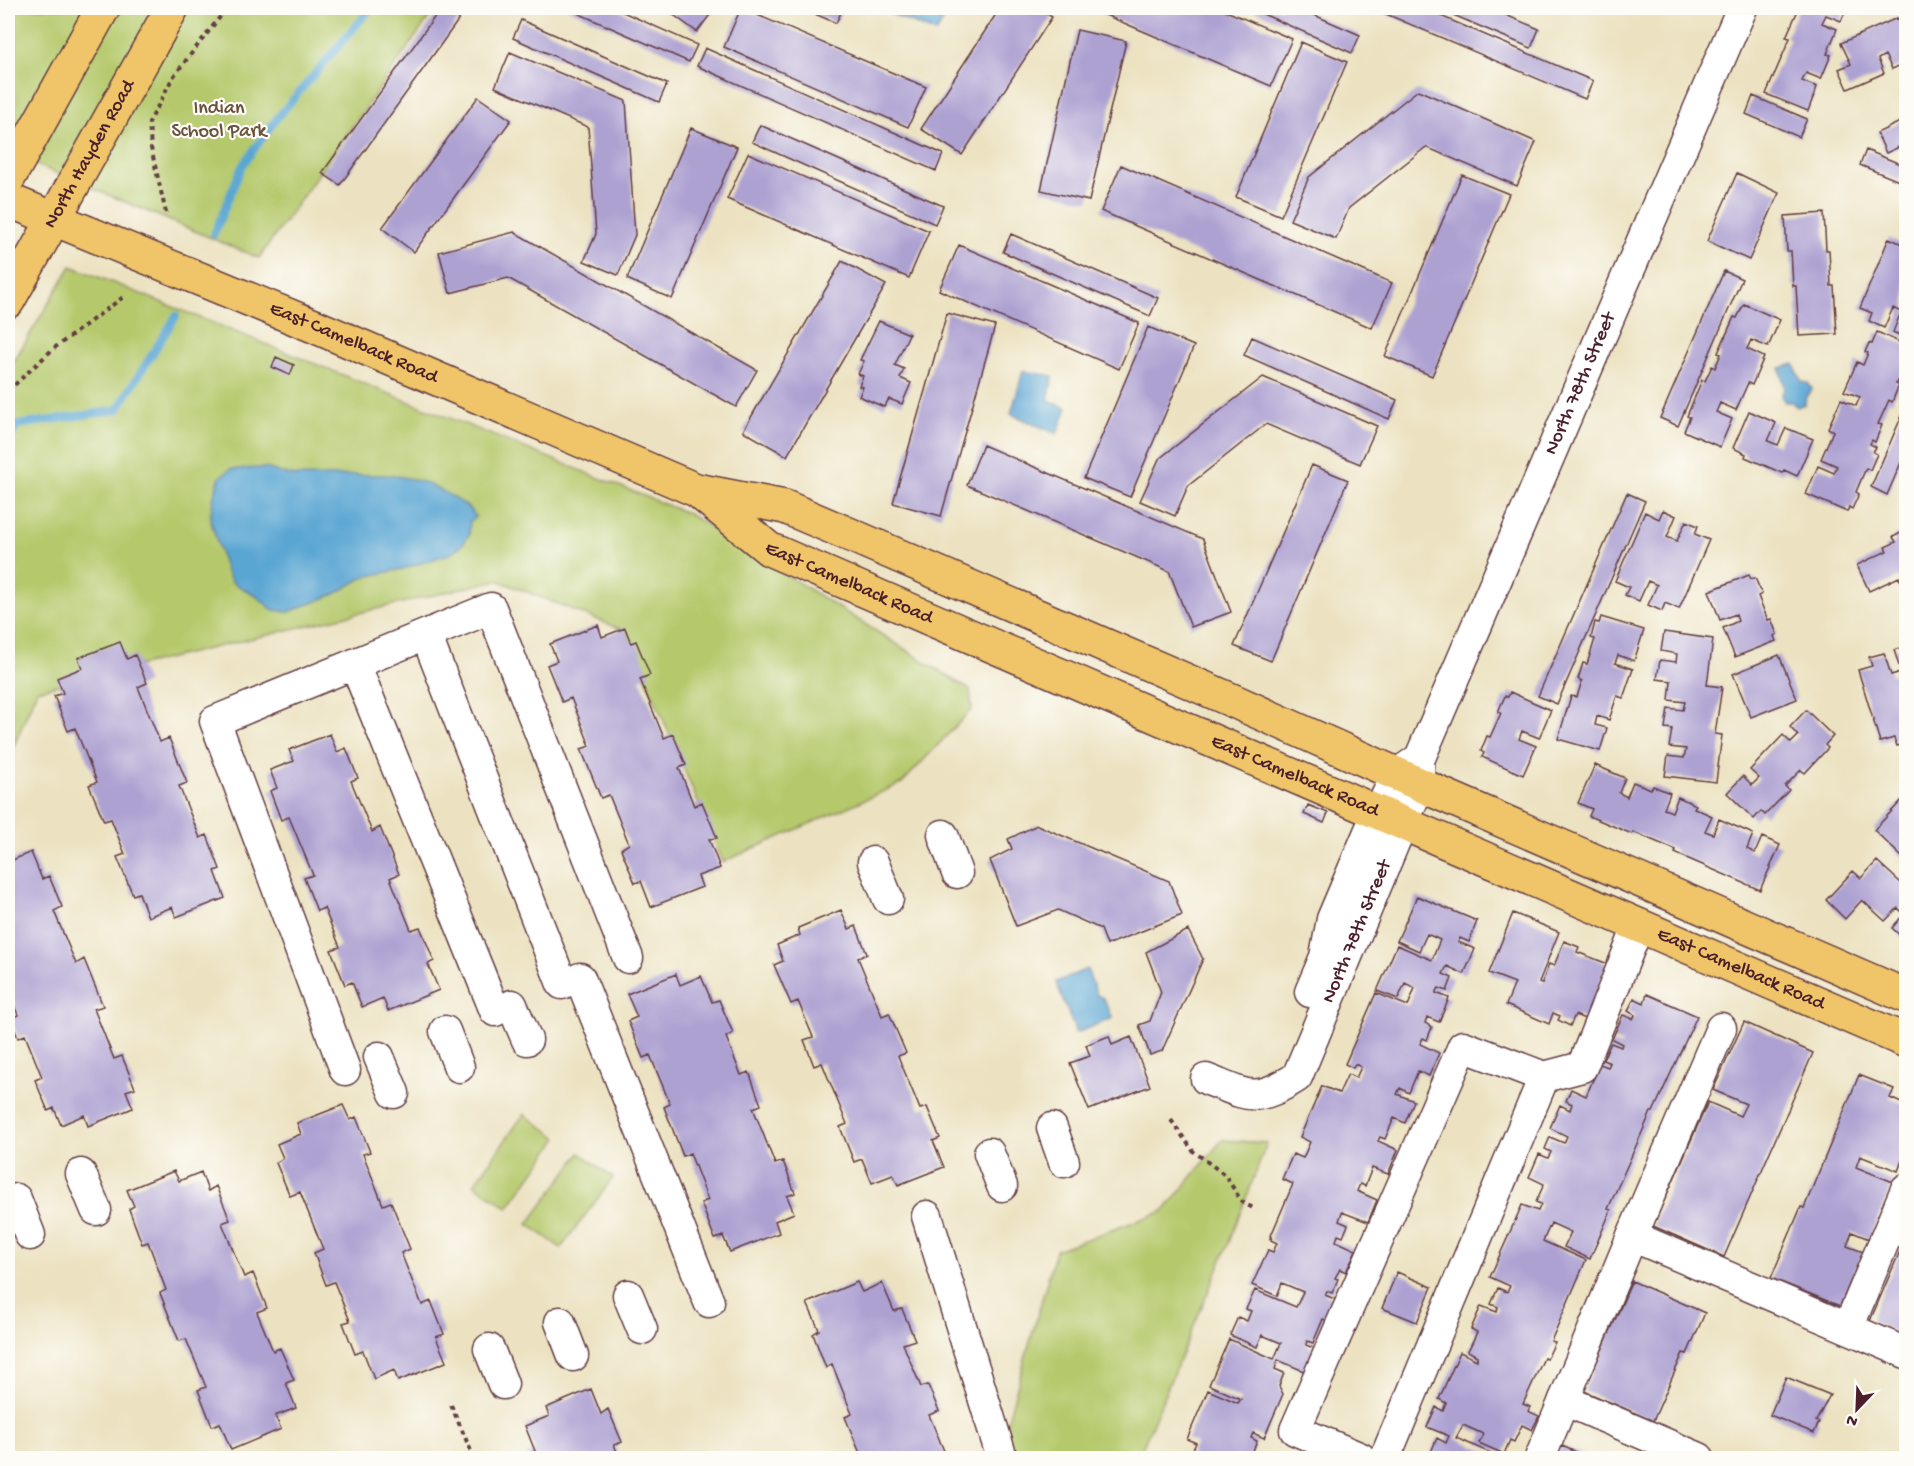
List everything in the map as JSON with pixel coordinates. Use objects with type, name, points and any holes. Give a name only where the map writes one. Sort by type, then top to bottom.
[{"type":"main road","points":[[8,179],[103,8]]},
{"type":"main road","name":"North Hayden Road","points":[[8,302],[172,8]]},
{"type":"main road","name":"East Camelback Road","points":[[8,200],[324,330],[696,490],[785,507],[1412,773],[1745,926],[1906,996]]},
{"type":"main road","name":"East Camelback Road","points":[[696,490],[769,549],[1391,817],[1638,927],[1906,1041]]},
{"type":"main road","points":[[1719,961],[1745,926]]},
{"type":"street","name":"North 78th Street","points":[[1206,1079],[1250,1096],[1275,1091],[1279,1069],[1325,957],[1332,919],[1391,817],[1412,773],[1742,8]]},
{"type":"street","points":[[345,1070],[215,721],[491,608],[628,958]]},
{"type":"street","points":[[426,634],[571,981],[709,1302]]},
{"type":"street","points":[[355,664],[503,1008],[527,1040]]},
{"type":"street","points":[[943,835],[957,873]]},
{"type":"street","points":[[873,862],[888,899]]},
{"type":"street","points":[[1361,1458],[1295,1430],[1462,1046],[1544,1077],[1582,1067],[1638,927]]},
{"type":"street","points":[[1540,1458],[1721,1028]]},
{"type":"street","points":[[444,1031],[459,1067]]},
{"type":"street","points":[[379,1057],[394,1093]]},
{"type":"street","points":[[1385,1458],[1544,1077]]},
{"type":"street","points":[[1052,1128],[1064,1162]]},
{"type":"street","points":[[989,1153],[1002,1186]]},
{"type":"street","points":[[81,1174],[96,1210]]},
{"type":"street","points":[[1848,1328],[1906,1189]]},
{"type":"street","points":[[16,1200],[30,1235]]},
{"type":"street","points":[[927,1216],[1002,1458]]},
{"type":"street","points":[[1632,1236],[1906,1353]]},
{"type":"street","points":[[628,1295],[642,1329]]},
{"type":"street","points":[[560,1322],[573,1356]]},
{"type":"street","points":[[489,1349],[503,1384]]},
{"type":"street","points":[[1564,1400],[1699,1458]]},
{"type":"path","points":[[166,213],[151,148],[149,123],[173,77],[227,8]]},
{"type":"path","points":[[8,391],[53,349],[126,294]]},
{"type":"path","points":[[1171,1119],[1193,1151],[1225,1175],[1242,1202],[1253,1208]]},
{"type":"path","points":[[451,1405],[474,1458]]},
{"type":"green space","name":"Indian School Park","points":[[8,8],[436,8],[259,258],[8,153]]},
{"type":"green space","points":[[71,266],[689,514],[970,690],[972,709],[902,783],[723,862],[626,631],[497,580],[37,690],[8,760],[8,371]]},
{"type":"green space","points":[[524,1114],[558,1138],[508,1208],[474,1184]]},
{"type":"green space","points":[[1222,1140],[1267,1143],[1230,1240],[1138,1458],[1001,1458],[1000,1447],[1056,1250],[1164,1211]]},
{"type":"green space","points":[[580,1153],[613,1178],[561,1248],[528,1224]]},
{"type":"water","points":[[892,8],[951,8],[936,33],[890,13]]},
{"type":"water","points":[[1794,364],[1802,382],[1808,383],[1812,389],[1806,396],[1805,404],[1797,407],[1791,402],[1785,402],[1781,396],[1785,388],[1780,368]]},
{"type":"water","points":[[1023,371],[1053,376],[1048,400],[1067,408],[1057,434],[1011,414]]},
{"type":"water","points":[[266,468],[294,476],[377,475],[414,479],[455,498],[476,517],[470,521],[469,535],[452,553],[403,569],[364,577],[335,594],[289,612],[273,610],[256,596],[232,582],[225,569],[210,518],[220,477],[231,469]]},
{"type":"water","points":[[1087,969],[1097,995],[1103,998],[1113,1018],[1076,1033],[1056,982]]},
{"type":"building","points":[[441,8],[467,8],[340,185],[322,173]]},
{"type":"building","points":[[566,8],[614,8],[697,45],[689,62]]},
{"type":"building","points":[[664,8],[715,8],[697,32]]},
{"type":"building","points":[[741,8],[926,87],[908,127],[724,47]]},
{"type":"building","points":[[801,8],[843,8],[836,23]]},
{"type":"building","points":[[1000,8],[1037,8],[1052,17],[962,155],[921,129]]},
{"type":"building","points":[[1089,8],[1219,8],[1292,39],[1271,86]]},
{"type":"building","points":[[1249,8],[1298,8],[1360,35],[1352,53]]},
{"type":"building","points":[[1372,8],[1422,8],[1593,81],[1585,99]]},
{"type":"building","points":[[1437,8],[1489,8],[1539,29],[1531,48]]},
{"type":"building","points":[[1799,8],[1847,8],[1841,21],[1826,15],[1822,23],[1837,29],[1827,54],[1831,55],[1821,79],[1806,73],[1802,81],[1817,87],[1808,111],[1766,94],[1790,38],[1786,37]]},
{"type":"building","points":[[1897,18],[1899,21],[1906,18],[1906,63],[1892,69],[1885,55],[1878,59],[1884,73],[1848,89],[1839,69],[1851,64],[1841,43]]},
{"type":"building","points":[[521,20],[667,84],[659,102],[513,38]]},
{"type":"building","points":[[1077,30],[1126,41],[1089,201],[1041,190]]},
{"type":"building","points":[[1301,42],[1347,62],[1281,216],[1236,197]]},
{"type":"building","points":[[705,48],[943,154],[936,171],[697,66]]},
{"type":"building","points":[[510,52],[626,101],[635,235],[618,275],[584,261],[596,234],[588,127],[495,87]]},
{"type":"building","points":[[1418,90],[1536,142],[1517,186],[1426,147],[1349,208],[1336,239],[1290,220],[1309,177]]},
{"type":"building","points":[[1753,96],[1807,119],[1799,137],[1746,114]]},
{"type":"building","points":[[478,97],[511,120],[414,252],[382,228]]},
{"type":"building","points":[[1906,119],[1906,144],[1886,153],[1877,133]]},
{"type":"building","points":[[760,125],[943,206],[935,224],[752,142]]},
{"type":"building","points":[[691,128],[737,147],[672,299],[627,279]]},
{"type":"building","points":[[1866,150],[1905,166],[1899,181],[1860,165]]},
{"type":"building","points":[[748,153],[929,231],[909,278],[727,199]]},
{"type":"building","points":[[1121,165],[1392,283],[1372,328],[1101,211]]},
{"type":"building","points":[[1737,173],[1779,193],[1749,260],[1707,241]]},
{"type":"building","points":[[1462,175],[1509,194],[1432,376],[1385,356]]},
{"type":"building","points":[[1824,213],[1826,250],[1829,250],[1831,286],[1834,286],[1837,334],[1799,336],[1796,286],[1793,286],[1791,251],[1787,251],[1785,216]]},
{"type":"building","points":[[514,232],[757,370],[736,407],[508,278],[450,293],[439,252]]},
{"type":"building","points":[[1011,234],[1158,298],[1150,316],[1003,252]]},
{"type":"building","points":[[1889,238],[1904,245],[1906,238],[1906,338],[1893,332],[1901,312],[1893,308],[1884,328],[1869,321],[1872,313],[1860,308]]},
{"type":"building","points":[[959,245],[1139,323],[1119,369],[939,290]]},
{"type":"building","points":[[842,261],[886,285],[787,456],[743,431]]},
{"type":"building","points":[[1724,271],[1742,279],[1678,426],[1660,418]]},
{"type":"building","points":[[1744,304],[1780,320],[1768,347],[1751,340],[1747,349],[1764,357],[1752,385],[1748,383],[1736,410],[1720,403],[1716,412],[1732,419],[1720,447],[1684,431],[1690,417],[1687,416],[1702,380],[1705,381],[1712,366],[1715,368],[1721,354],[1718,353],[1734,317],[1737,318]]},
{"type":"building","points":[[947,313],[995,326],[941,516],[893,503]]},
{"type":"building","points":[[879,321],[909,334],[895,365],[904,369],[900,378],[911,383],[902,404],[889,399],[884,407],[859,396],[863,387],[859,386],[863,376],[858,374],[864,361],[860,360]]},
{"type":"building","points":[[1148,327],[1194,346],[1130,497],[1084,478]]},
{"type":"building","points":[[1877,332],[1906,345],[1906,365],[1899,382],[1897,381],[1896,384],[1899,385],[1892,402],[1889,400],[1878,424],[1882,425],[1875,442],[1872,440],[1870,444],[1876,447],[1873,452],[1877,454],[1870,470],[1866,468],[1856,492],[1859,494],[1852,509],[1849,507],[1847,512],[1806,494],[1818,466],[1834,473],[1837,466],[1821,459],[1833,431],[1828,428],[1841,399],[1856,406],[1860,397],[1844,391],[1857,362],[1863,365],[1868,353],[1865,352],[1869,343],[1872,344]]},
{"type":"building","points":[[1252,337],[1397,400],[1389,419],[1244,355]]},
{"type":"building","points":[[276,357],[294,365],[290,375],[272,367]]},
{"type":"building","points":[[1263,377],[1377,426],[1360,464],[1266,424],[1188,486],[1175,516],[1140,501],[1159,459]]},
{"type":"building","points":[[1906,406],[1906,451],[1887,495],[1871,487]]},
{"type":"building","points":[[1749,411],[1776,423],[1768,441],[1778,445],[1786,428],[1813,439],[1797,476],[1784,470],[1782,473],[1745,457],[1746,454],[1733,448]]},
{"type":"building","points":[[983,445],[1203,539],[1231,612],[1191,627],[1169,571],[967,485]]},
{"type":"building","points":[[1312,465],[1348,480],[1271,661],[1234,646]]},
{"type":"building","points":[[1627,493],[1645,501],[1557,704],[1538,696]]},
{"type":"building","points":[[1663,510],[1676,516],[1667,537],[1677,541],[1686,521],[1698,526],[1695,534],[1709,540],[1679,609],[1665,603],[1662,611],[1648,605],[1657,585],[1648,581],[1639,601],[1625,595],[1629,587],[1615,581],[1645,512],[1659,519]]},
{"type":"building","points":[[1906,530],[1906,577],[1900,580],[1899,577],[1869,591],[1857,565],[1887,551],[1885,547],[1896,542],[1893,537]]},
{"type":"building","points":[[1749,575],[1751,579],[1755,578],[1762,594],[1758,596],[1777,634],[1774,636],[1776,641],[1735,657],[1723,628],[1738,621],[1736,614],[1720,620],[1709,591]]},
{"type":"building","points":[[1601,617],[1644,630],[1634,661],[1618,655],[1615,663],[1633,669],[1623,698],[1617,696],[1609,720],[1597,716],[1595,725],[1607,728],[1600,751],[1558,739],[1571,696],[1577,697],[1582,681],[1578,679],[1583,663],[1587,664],[1595,639],[1591,638],[1595,622],[1599,623]]},
{"type":"building","points":[[598,625],[602,637],[625,628],[631,643],[636,641],[650,675],[640,679],[664,738],[673,734],[686,765],[679,768],[694,806],[702,802],[717,838],[709,839],[720,868],[698,876],[702,887],[651,907],[641,881],[635,883],[621,849],[629,844],[609,795],[601,798],[581,749],[590,746],[571,698],[562,702],[547,665],[557,661],[550,644]]},
{"type":"building","points":[[1664,632],[1713,639],[1707,685],[1722,687],[1715,734],[1722,735],[1716,782],[1665,776],[1668,756],[1684,758],[1686,749],[1669,747],[1672,729],[1665,728],[1668,708],[1683,710],[1685,702],[1669,700],[1671,681],[1657,679],[1660,660],[1676,662],[1677,654],[1661,651]]},
{"type":"building","points":[[120,642],[127,659],[135,655],[147,683],[138,687],[160,742],[169,738],[187,783],[179,786],[200,838],[207,835],[220,869],[215,871],[225,898],[176,917],[172,907],[148,917],[139,893],[133,895],[117,857],[125,854],[111,819],[104,821],[89,785],[97,782],[75,728],[68,731],[54,696],[63,693],[57,678],[82,668],[78,658]]},
{"type":"building","points":[[1906,646],[1906,743],[1897,746],[1894,738],[1880,742],[1858,670],[1872,666],[1869,657],[1884,653],[1891,675],[1901,672],[1894,650]]},
{"type":"building","points":[[1779,655],[1797,699],[1751,717],[1733,674]]},
{"type":"building","points":[[1510,692],[1551,710],[1539,738],[1522,731],[1519,739],[1536,746],[1523,775],[1482,757],[1484,753],[1481,751],[1501,713],[1498,712],[1505,696],[1508,697]]},
{"type":"building","points":[[1806,710],[1833,736],[1825,745],[1828,748],[1805,773],[1801,770],[1785,786],[1789,790],[1765,815],[1761,811],[1754,819],[1727,793],[1743,776],[1752,785],[1759,778],[1750,770],[1783,735],[1791,743],[1798,736],[1790,727]]},
{"type":"building","points":[[330,734],[337,752],[346,748],[358,778],[351,781],[372,832],[380,827],[399,874],[390,878],[411,930],[420,927],[434,961],[428,964],[439,990],[388,1011],[383,998],[362,1007],[352,982],[345,985],[331,950],[340,947],[324,908],[317,911],[304,878],[313,875],[289,817],[281,820],[270,791],[277,788],[270,770],[294,761],[289,750]]},
{"type":"building","points":[[1595,765],[1625,778],[1619,793],[1627,797],[1633,782],[1651,789],[1653,786],[1670,793],[1664,809],[1672,812],[1678,797],[1712,816],[1705,831],[1713,834],[1719,819],[1753,834],[1747,849],[1755,853],[1762,837],[1780,845],[1760,890],[1675,853],[1676,850],[1589,816],[1592,809],[1578,803]]},
{"type":"building","points":[[1906,796],[1906,854],[1903,858],[1874,830]]},
{"type":"building","points":[[1308,805],[1328,813],[1324,823],[1304,814]]},
{"type":"building","points":[[1037,825],[1169,881],[1182,915],[1107,945],[1101,929],[1058,910],[1016,926],[990,860],[1012,849],[1008,839]]},
{"type":"building","points":[[31,852],[42,879],[49,876],[62,907],[54,911],[76,964],[84,959],[103,1006],[94,1009],[114,1059],[122,1056],[135,1088],[126,1091],[133,1108],[88,1126],[84,1115],[61,1125],[54,1108],[48,1111],[35,1080],[42,1077],[25,1035],[18,1038],[10,1018],[18,1015],[8,990],[8,862]]},
{"type":"building","points":[[1877,861],[1901,883],[1904,880],[1906,882],[1906,941],[1892,928],[1904,914],[1898,908],[1885,921],[1862,900],[1845,919],[1826,900],[1853,871],[1861,878]]},
{"type":"building","points":[[1417,896],[1477,921],[1469,942],[1460,938],[1458,942],[1475,949],[1464,974],[1447,966],[1443,974],[1452,978],[1447,991],[1439,988],[1436,993],[1449,998],[1439,1022],[1427,1017],[1425,1023],[1432,1027],[1427,1040],[1423,1038],[1420,1044],[1439,1053],[1429,1076],[1418,1071],[1409,1093],[1400,1088],[1397,1094],[1414,1101],[1405,1123],[1394,1118],[1385,1139],[1380,1137],[1378,1141],[1398,1150],[1388,1174],[1372,1168],[1365,1186],[1360,1184],[1357,1191],[1377,1200],[1368,1222],[1342,1212],[1339,1221],[1348,1225],[1343,1237],[1338,1235],[1336,1241],[1356,1250],[1346,1272],[1340,1269],[1335,1278],[1338,1279],[1332,1293],[1327,1291],[1325,1295],[1337,1300],[1328,1321],[1323,1319],[1313,1343],[1307,1341],[1306,1345],[1316,1349],[1306,1372],[1278,1360],[1275,1369],[1284,1373],[1279,1386],[1283,1394],[1264,1438],[1253,1433],[1251,1438],[1257,1441],[1250,1458],[1189,1458],[1196,1443],[1187,1439],[1208,1390],[1238,1403],[1241,1399],[1209,1385],[1229,1339],[1274,1359],[1281,1343],[1262,1335],[1257,1347],[1230,1335],[1238,1317],[1247,1321],[1251,1311],[1246,1309],[1255,1290],[1296,1307],[1303,1292],[1282,1283],[1277,1296],[1252,1285],[1268,1250],[1273,1252],[1277,1243],[1271,1240],[1272,1237],[1270,1238],[1293,1184],[1282,1179],[1293,1154],[1303,1158],[1310,1142],[1300,1137],[1322,1086],[1339,1093],[1348,1074],[1356,1078],[1361,1067],[1355,1064],[1353,1068],[1345,1064],[1376,993],[1408,1006],[1415,988],[1405,983],[1398,999],[1377,991],[1397,945],[1432,960],[1440,940],[1427,934],[1419,951],[1397,941]]},
{"type":"building","points":[[841,910],[849,929],[856,926],[867,954],[858,958],[882,1016],[889,1013],[906,1053],[898,1056],[920,1109],[927,1107],[940,1138],[933,1141],[944,1167],[898,1185],[893,1175],[872,1183],[862,1159],[854,1162],[840,1127],[847,1124],[822,1063],[814,1066],[804,1040],[813,1037],[798,1001],[791,1004],[774,965],[783,961],[777,945],[800,935],[798,928]]},
{"type":"building","points":[[1513,913],[1559,932],[1539,982],[1542,983],[1549,964],[1554,966],[1564,941],[1579,947],[1577,952],[1608,964],[1585,1019],[1575,1015],[1570,1026],[1558,1020],[1560,1016],[1553,1013],[1549,1024],[1506,1005],[1515,983],[1489,973]]},
{"type":"building","points":[[1188,930],[1203,959],[1162,1051],[1150,1055],[1139,1025],[1150,1021],[1161,992],[1146,952]]},
{"type":"building","points":[[676,974],[680,985],[701,976],[712,1002],[719,1000],[733,1033],[726,1037],[741,1075],[749,1072],[761,1105],[753,1108],[775,1164],[783,1161],[795,1193],[787,1196],[794,1213],[775,1221],[779,1233],[730,1252],[723,1236],[715,1239],[701,1203],[708,1200],[690,1153],[683,1156],[664,1107],[670,1104],[650,1055],[643,1058],[628,1021],[637,1017],[627,994]]},
{"type":"building","points":[[1647,994],[1697,1016],[1608,1209],[1611,1210],[1590,1259],[1564,1247],[1571,1232],[1551,1223],[1543,1241],[1586,1260],[1551,1341],[1555,1342],[1547,1359],[1544,1358],[1523,1404],[1530,1407],[1528,1411],[1539,1416],[1532,1430],[1522,1425],[1514,1442],[1510,1440],[1504,1454],[1479,1443],[1483,1434],[1463,1425],[1456,1438],[1502,1458],[1434,1458],[1435,1454],[1431,1452],[1437,1438],[1446,1443],[1449,1436],[1427,1427],[1436,1407],[1443,1411],[1446,1403],[1439,1399],[1460,1352],[1477,1360],[1477,1356],[1468,1351],[1477,1332],[1471,1329],[1481,1306],[1497,1312],[1498,1307],[1491,1304],[1498,1288],[1507,1292],[1510,1286],[1490,1277],[1522,1205],[1538,1211],[1541,1204],[1536,1202],[1544,1184],[1529,1177],[1539,1154],[1548,1158],[1551,1152],[1545,1149],[1550,1137],[1564,1143],[1567,1136],[1550,1128],[1560,1105],[1570,1110],[1572,1104],[1566,1101],[1571,1089],[1586,1096],[1600,1064],[1608,1067],[1610,1063],[1603,1060],[1611,1043],[1621,1047],[1622,1044],[1612,1039],[1623,1015],[1633,1019],[1635,1015],[1628,1011],[1634,998],[1644,1003]]},
{"type":"building","points":[[1744,1022],[1813,1053],[1724,1257],[1653,1226],[1708,1102],[1740,1116],[1746,1104],[1713,1090]]},
{"type":"building","points":[[1109,1036],[1112,1045],[1131,1037],[1150,1086],[1089,1110],[1070,1063],[1090,1056],[1086,1045]]},
{"type":"building","points":[[1859,1075],[1894,1089],[1890,1098],[1906,1105],[1906,1150],[1898,1171],[1860,1156],[1856,1167],[1893,1182],[1869,1239],[1852,1232],[1847,1246],[1863,1252],[1840,1306],[1771,1278],[1801,1207],[1804,1208]]},
{"type":"building","points":[[343,1105],[350,1120],[356,1117],[370,1152],[363,1154],[383,1205],[391,1202],[410,1249],[401,1253],[422,1305],[431,1301],[444,1334],[436,1337],[446,1362],[398,1381],[394,1370],[374,1379],[363,1351],[355,1354],[343,1323],[350,1321],[334,1282],[326,1285],[314,1253],[323,1249],[300,1192],[290,1196],[276,1163],[283,1158],[277,1144],[301,1134],[297,1123]]},
{"type":"building","points":[[174,1171],[179,1181],[201,1172],[208,1191],[216,1186],[230,1220],[222,1223],[244,1277],[253,1273],[267,1308],[257,1312],[273,1351],[280,1348],[294,1380],[286,1383],[296,1408],[275,1416],[281,1429],[231,1450],[220,1423],[212,1426],[198,1390],[206,1387],[186,1339],[179,1341],[160,1293],[166,1290],[148,1242],[142,1244],[129,1209],[134,1206],[127,1190]]},
{"type":"building","points":[[1906,1237],[1906,1337],[1870,1321]]},
{"type":"building","points":[[1397,1272],[1432,1287],[1417,1322],[1382,1308]]},
{"type":"building","points":[[1632,1281],[1705,1313],[1687,1354],[1683,1353],[1653,1421],[1584,1391]]},
{"type":"building","points":[[857,1282],[862,1292],[882,1283],[894,1311],[902,1309],[915,1340],[903,1344],[921,1387],[928,1385],[939,1411],[929,1415],[947,1458],[862,1458],[845,1417],[852,1414],[832,1364],[826,1368],[813,1334],[819,1330],[807,1303]]},
{"type":"building","points":[[1786,1377],[1830,1395],[1816,1421],[1819,1422],[1814,1433],[1770,1415]]},
{"type":"building","points":[[591,1389],[601,1414],[608,1409],[622,1442],[614,1445],[620,1458],[529,1458],[527,1454],[535,1451],[525,1426],[549,1416],[546,1408]]},
{"type":"building","points":[[1562,1446],[1590,1458],[1556,1458]]},
{"type":"building","points":[[1424,1454],[1434,1458],[1422,1458]]},
{"type":"waterway","points":[[214,234],[242,166],[277,118],[371,8]]},
{"type":"waterway","points":[[8,442],[18,425],[117,410],[176,316]]}]
